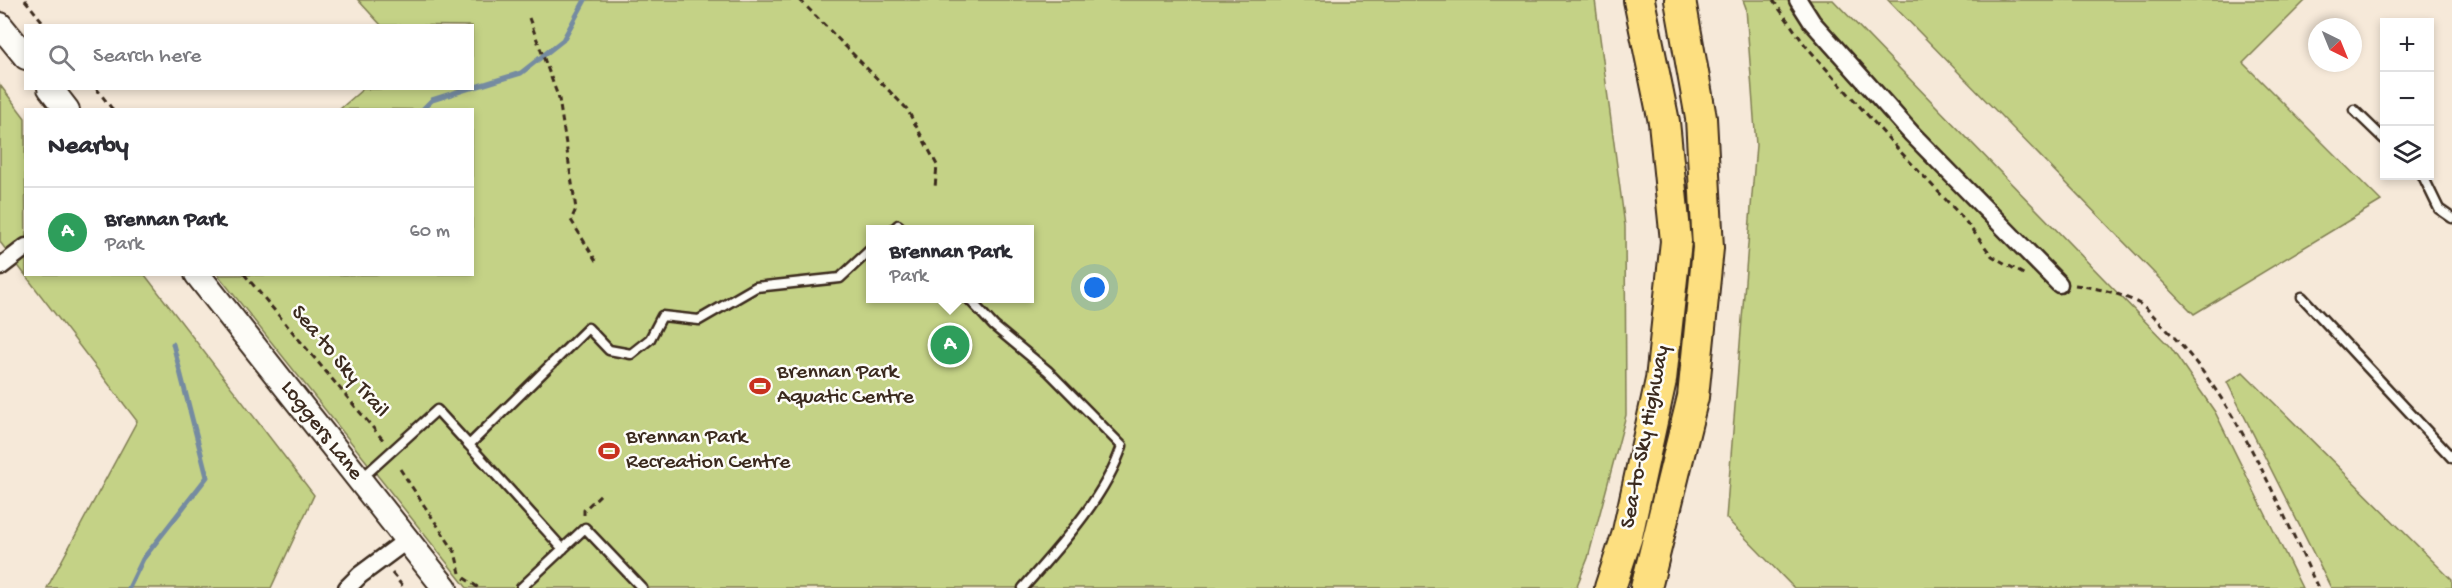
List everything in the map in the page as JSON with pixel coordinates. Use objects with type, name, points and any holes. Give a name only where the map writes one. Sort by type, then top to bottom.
[{"type":"highway","name":"Sea-to-Sky Highway","points":[[1610,588],[1627,536],[1661,380],[1676,241],[1664,122],[1639,0]]},
{"type":"highway","name":"Sea-to-Sky Highway","points":[[1646,588],[1693,397],[1708,248],[1701,118],[1680,0]]},
{"type":"street","points":[[1798,0],[1812,22],[1912,134],[2059,284]]},
{"type":"street","points":[[0,25],[24,55]]},
{"type":"street","points":[[52,90],[65,108]]},
{"type":"street","points":[[0,267],[24,249]]},
{"type":"street","name":"Loggers Lane","points":[[199,276],[445,588]]},
{"type":"street","points":[[347,588],[360,575],[406,540]]},
{"type":"lane","points":[[2354,110],[2380,134]]},
{"type":"lane","points":[[2425,180],[2439,209],[2452,218]]},
{"type":"lane","points":[[469,445],[588,328],[609,350],[631,354],[650,339],[662,316],[699,320],[756,287],[840,279],[866,254]]},
{"type":"lane","points":[[2301,297],[2452,458]]},
{"type":"lane","points":[[973,303],[994,326],[1048,371],[1122,446],[1115,467],[1064,541],[1023,588]]},
{"type":"lane","points":[[360,480],[437,410],[563,549]]},
{"type":"lane","points":[[521,588],[585,528],[642,588]]},
{"type":"path","points":[[25,0],[44,24]]},
{"type":"path","points":[[800,0],[906,109],[937,165],[935,188]]},
{"type":"path","points":[[529,18],[559,99],[576,209],[571,220],[596,261]]},
{"type":"path","points":[[98,90],[111,108]]},
{"type":"path","name":"Sea to Sky Trail","points":[[246,276],[385,443]]},
{"type":"path","points":[[2182,345],[2224,401],[2281,510],[2318,588]]},
{"type":"path","points":[[400,469],[454,552],[460,573],[479,588]]},
{"type":"path","points":[[585,528],[584,510],[601,494]]},
{"type":"green space","points":[[358,0],[1595,0],[1625,226],[1626,415],[1588,558],[1576,588],[467,588],[219,276],[474,276],[474,108],[341,108],[362,90],[474,90],[474,24],[380,24]]},
{"type":"green space","points":[[1743,0],[1833,0],[2171,348],[2215,412],[2302,588],[1794,588],[1726,518],[1756,145],[1746,8]]},
{"type":"green space","points":[[1888,0],[2306,0],[2243,63],[2381,201],[2194,314]]},
{"type":"green space","points":[[0,85],[24,117],[24,273],[0,242]]},
{"type":"green space","points":[[26,276],[146,276],[314,495],[271,588],[47,588],[137,421]]},
{"type":"green space","points":[[2243,372],[2452,580],[2452,588],[2331,588],[2227,382]]},
{"type":"waterway","points":[[474,87],[521,73],[563,40],[585,0]]},
{"type":"waterway","points":[[424,108],[432,100],[464,90]]},
{"type":"waterway","points":[[129,588],[143,559],[207,477],[173,344]]},
{"type":"place","name":"Brennan Park","points":[[950,345]]},
{"type":"place","name":"Brennan Park Aquatic Centre","points":[[760,386]]},
{"type":"place","name":"Brennan Park Recreation Centre","points":[[609,451]]}]
